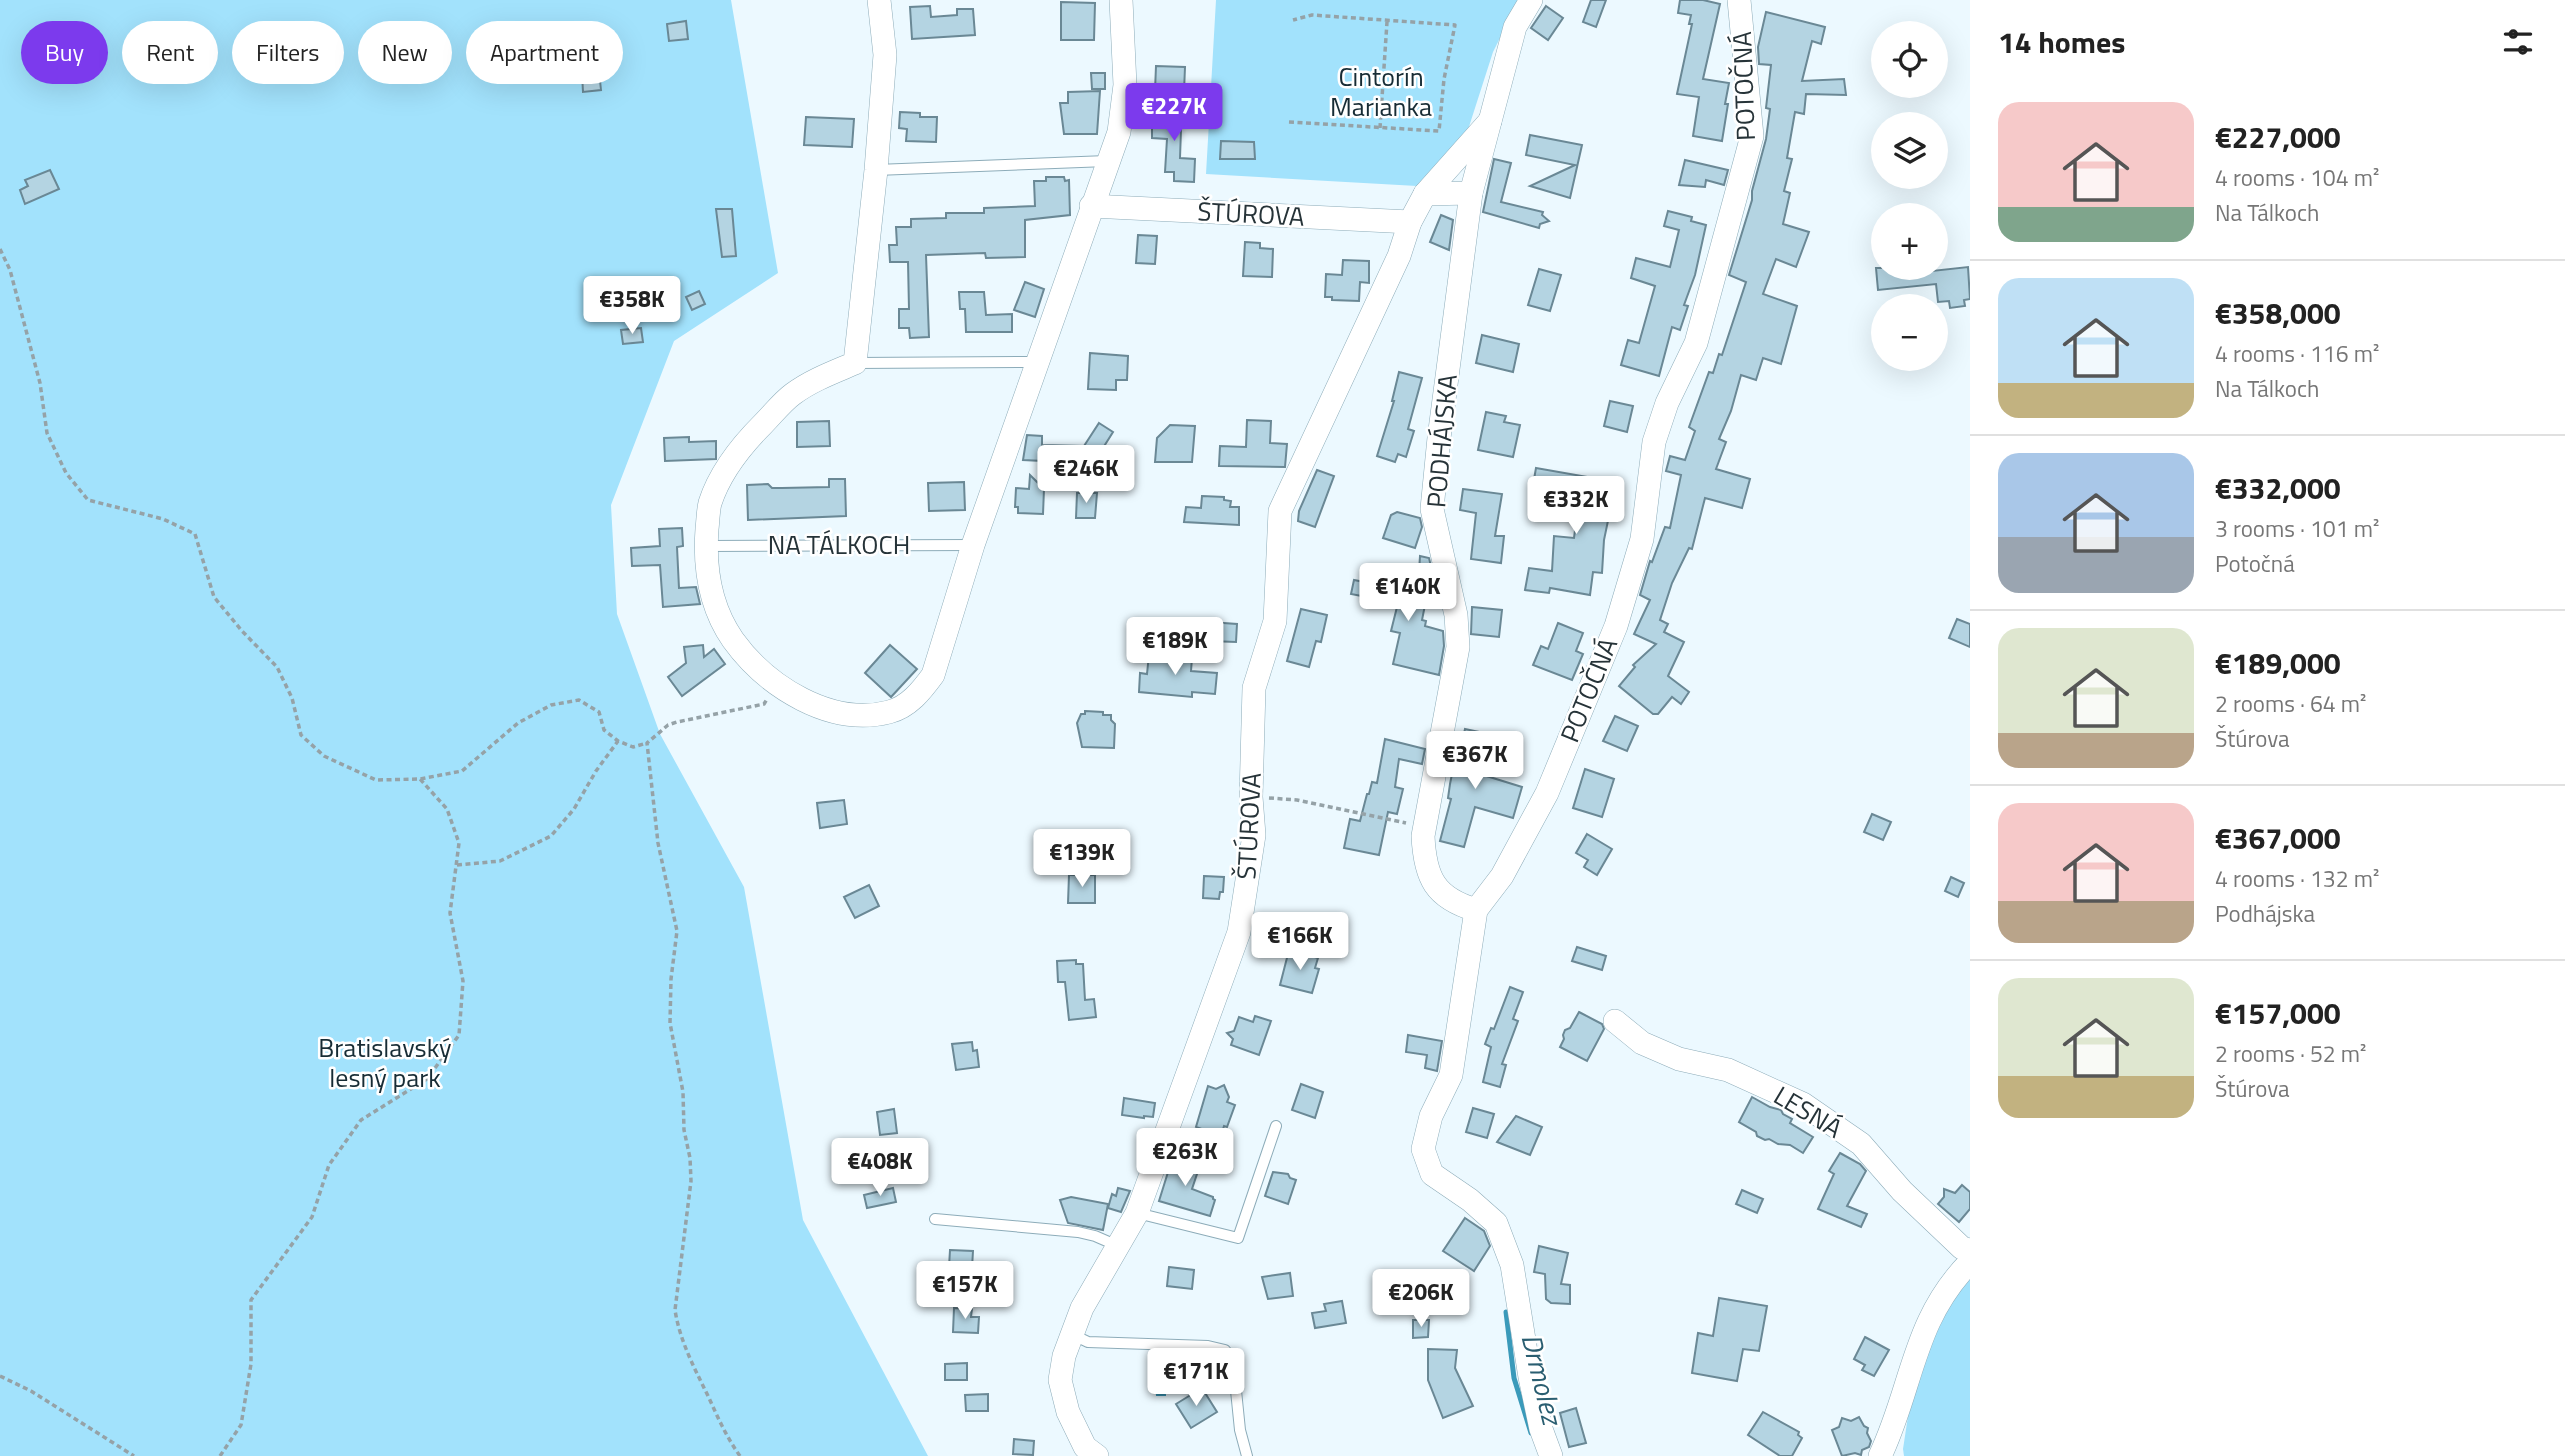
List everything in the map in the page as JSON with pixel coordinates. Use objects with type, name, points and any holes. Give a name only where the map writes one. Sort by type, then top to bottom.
[{"type":"street","points":[[879,0],[885,55],[876,170],[855,363],[792,394],[744,443],[724,473],[709,504],[706,546],[707,576],[716,609],[733,640],[755,665],[801,699],[840,714],[891,711],[904,705],[933,675],[972,545],[1119,132],[1125,85],[1121,0]]},
{"type":"street","name":"ŠTÚROVA","points":[[1471,193],[1515,27],[1531,0]]},
{"type":"street","name":"POTOČNÁ","points":[[1551,1456],[1541,1429],[1512,1265],[1496,1223],[1470,1200],[1432,1174],[1423,1149],[1431,1116],[1451,1075],[1476,910],[1508,866],[1547,793],[1616,626],[1643,538],[1654,442],[1667,403],[1696,343],[1752,136],[1739,0]]},
{"type":"street","name":"ŠTÚROVA","points":[[1097,1456],[1085,1447],[1068,1412],[1060,1380],[1071,1334],[1082,1308],[1137,1213],[1239,932],[1254,835],[1251,797],[1254,688],[1275,621],[1280,511],[1399,256],[1410,222],[1425,194],[1490,121]]},
{"type":"street","points":[[1425,194],[1471,193]]},
{"type":"street","name":"PODHÁJSKA","points":[[1471,193],[1432,509],[1456,615],[1458,647],[1423,836],[1426,863],[1439,893],[1456,904],[1476,910]]},
{"type":"street","name":"ŠTÚROVA","points":[[1091,206],[1410,222]]},
{"type":"street","name":"LESNÁ","points":[[1615,1021],[1642,1043],[1679,1059],[1728,1070],[1803,1104],[1861,1144],[1902,1191],[1962,1248],[1970,1250]]},
{"type":"street","points":[[1880,1456],[1927,1324],[1957,1275],[1970,1262]]},
{"type":"lane","points":[[876,170],[1107,161]]},
{"type":"lane","points":[[855,363],[1038,362]]},
{"type":"lane","name":"NA TÁLKOCH","points":[[706,546],[972,545]]},
{"type":"lane","points":[[1137,1213],[1238,1238],[1276,1126]]},
{"type":"lane","points":[[936,1219],[1077,1232],[1118,1246]]},
{"type":"lane","points":[[1071,1334],[1088,1342],[1208,1346],[1225,1350],[1233,1361],[1240,1430],[1247,1456]]},
{"type":"path","points":[[1289,122],[1439,131],[1444,79],[1455,25],[1312,15],[1293,20]]},
{"type":"path","points":[[1380,128],[1387,21]]},
{"type":"path","points":[[0,250],[10,270],[40,383],[47,433],[66,473],[88,500],[163,519],[195,534],[214,597],[277,667],[292,698],[301,735],[324,756],[376,780],[420,779],[462,771],[518,723],[551,705],[579,700],[599,712],[604,730],[618,741],[633,747],[647,743],[668,725],[677,722],[764,704],[778,683]]},
{"type":"path","points":[[457,865],[500,861],[551,836],[574,809],[596,771],[618,741]]},
{"type":"path","points":[[647,743],[658,843],[677,931],[670,979],[670,1023],[683,1092],[684,1130],[691,1170],[675,1310],[686,1351],[730,1442],[740,1456]]},
{"type":"path","points":[[220,1456],[241,1425],[251,1364],[251,1300],[312,1217],[329,1165],[361,1120],[427,1079],[459,1035],[463,981],[450,914],[459,843],[447,809],[420,779]]},
{"type":"path","points":[[1251,797],[1297,800],[1425,827]]},
{"type":"path","points":[[0,1376],[31,1391],[134,1456]]},
{"type":"green space","name":"Bratislavský lesný park","points":[[0,0],[731,0],[778,273],[674,341],[611,505],[617,614],[660,734],[744,887],[803,1220],[928,1456],[0,1456]]},
{"type":"green space","name":"Cintorín Marianka","points":[[1216,0],[1519,0],[1493,52],[1466,136],[1417,186],[1206,174]]},
{"type":"green space","points":[[1970,1247],[1970,1456],[1904,1456],[1924,1311],[1958,1257]]},
{"type":"shaded area","points":[[1164,1371],[1165,1395],[1157,1395],[1155,1372]]},
{"type":"building","points":[[1591,0],[1606,0],[1596,27],[1583,22]]},
{"type":"building","points":[[1680,0],[1703,0],[1720,4],[1703,79],[1729,83],[1722,141],[1693,136],[1699,97],[1677,94],[1692,24],[1689,24],[1691,15],[1678,13]]},
{"type":"building","points":[[1061,2],[1095,3],[1094,40],[1061,40]]},
{"type":"building","points":[[930,6],[931,17],[957,15],[957,9],[973,9],[975,35],[912,39],[910,7]]},
{"type":"building","points":[[1546,6],[1563,18],[1548,40],[1531,28]]},
{"type":"building","points":[[1766,12],[1825,27],[1821,44],[1812,41],[1802,81],[1844,79],[1846,95],[1806,94],[1804,114],[1795,112],[1787,158],[1792,159],[1784,191],[1790,193],[1783,224],[1809,232],[1796,267],[1776,259],[1763,294],[1797,306],[1781,364],[1763,358],[1756,380],[1741,375],[1731,411],[1719,439],[1726,442],[1716,469],[1750,479],[1742,508],[1705,498],[1692,549],[1689,548],[1672,583],[1660,620],[1668,624],[1664,632],[1684,642],[1668,676],[1689,692],[1681,704],[1672,697],[1658,714],[1653,714],[1619,686],[1635,667],[1633,665],[1656,644],[1634,634],[1650,600],[1640,595],[1650,561],[1652,562],[1665,527],[1670,528],[1681,475],[1666,471],[1670,456],[1685,460],[1695,431],[1689,427],[1709,372],[1713,373],[1719,354],[1722,355],[1746,282],[1729,275],[1752,200],[1766,139],[1771,65],[1759,64],[1758,47]]},
{"type":"building","points":[[686,21],[688,39],[669,41],[667,24]]},
{"type":"building","points":[[1156,66],[1185,67],[1184,92],[1155,91]]},
{"type":"building","points":[[1091,73],[1105,73],[1105,89],[1092,89]]},
{"type":"building","points":[[583,84],[600,84],[601,90],[583,92]]},
{"type":"building","points":[[1100,91],[1097,134],[1064,134],[1060,103],[1068,103],[1068,92]]},
{"type":"building","points":[[1168,101],[1182,102],[1180,158],[1195,159],[1194,182],[1174,181],[1174,172],[1165,172],[1167,139],[1152,138],[1152,117],[1167,118]]},
{"type":"building","points":[[900,112],[920,113],[920,117],[937,117],[936,142],[906,141],[907,129],[899,128]]},
{"type":"building","points":[[806,117],[854,119],[852,147],[804,145]]},
{"type":"building","points":[[1530,135],[1582,145],[1570,198],[1530,186],[1575,165],[1526,155]]},
{"type":"building","points":[[1221,141],[1254,142],[1255,159],[1220,159]]},
{"type":"building","points":[[1494,159],[1511,163],[1501,202],[1543,212],[1542,215],[1549,221],[1540,224],[1539,228],[1483,212]]},
{"type":"building","points":[[1685,160],[1728,170],[1724,185],[1706,180],[1705,187],[1679,185]]},
{"type":"building","points":[[50,170],[59,189],[25,204],[20,190],[28,186],[25,180]]},
{"type":"building","points":[[1046,177],[1064,177],[1065,181],[1069,180],[1070,215],[1025,220],[1025,257],[986,258],[985,253],[926,255],[929,337],[910,338],[909,328],[899,328],[899,309],[909,309],[908,262],[890,262],[889,245],[897,245],[896,227],[911,227],[911,219],[946,218],[946,213],[984,213],[984,208],[1035,206],[1034,181],[1046,181]]},
{"type":"building","points":[[716,209],[732,209],[736,256],[722,257]]},
{"type":"building","points":[[1668,211],[1692,217],[1691,221],[1706,225],[1695,275],[1684,305],[1688,306],[1680,330],[1672,327],[1659,376],[1621,365],[1628,340],[1639,343],[1655,286],[1631,278],[1636,258],[1670,267],[1679,230],[1664,226]]},
{"type":"building","points":[[1441,215],[1453,220],[1449,250],[1430,242]]},
{"type":"building","points":[[1138,235],[1157,236],[1155,264],[1136,263]]},
{"type":"building","points":[[1245,242],[1260,243],[1260,248],[1273,249],[1272,277],[1243,276]]},
{"type":"building","points":[[1343,260],[1369,261],[1369,283],[1360,282],[1359,301],[1332,300],[1332,297],[1325,297],[1326,274],[1342,275]]},
{"type":"building","points":[[1968,267],[1970,299],[1964,300],[1965,306],[1950,308],[1948,294],[1937,294],[1936,284],[1878,290],[1877,280],[1948,280],[1948,269]]},
{"type":"building","points":[[1539,269],[1561,275],[1550,311],[1528,305]]},
{"type":"building","points":[[1025,282],[1044,289],[1035,317],[1014,310]]},
{"type":"building","points":[[699,291],[705,304],[692,310],[686,297]]},
{"type":"building","points":[[959,292],[984,292],[986,315],[1012,314],[1012,332],[966,332],[965,309],[960,309]]},
{"type":"building","points":[[641,328],[643,342],[623,344],[621,330]]},
{"type":"building","points":[[1482,335],[1519,344],[1513,372],[1476,363]]},
{"type":"building","points":[[1090,353],[1128,356],[1127,380],[1116,380],[1116,390],[1088,389]]},
{"type":"building","points":[[1399,372],[1422,378],[1408,429],[1414,431],[1406,457],[1398,454],[1395,462],[1377,456],[1394,401]]},
{"type":"building","points":[[1610,401],[1633,406],[1627,432],[1604,426]]},
{"type":"building","points":[[1486,412],[1506,416],[1504,422],[1520,425],[1513,457],[1478,450]]},
{"type":"building","points":[[1247,420],[1271,421],[1270,443],[1287,444],[1285,467],[1219,466],[1220,446],[1246,447]]},
{"type":"building","points":[[829,421],[830,446],[797,447],[797,422]]},
{"type":"building","points":[[1099,423],[1113,432],[1091,467],[1085,463],[1023,460],[1027,435],[1042,436],[1042,445],[1084,446]]},
{"type":"building","points":[[1170,425],[1195,426],[1192,462],[1155,462],[1157,438]]},
{"type":"building","points":[[689,437],[689,442],[716,441],[716,459],[665,461],[664,438]]},
{"type":"building","points":[[1536,468],[1616,482],[1604,540],[1602,573],[1593,572],[1590,595],[1550,588],[1549,593],[1525,590],[1529,568],[1552,571],[1554,536],[1574,538],[1576,522],[1582,522],[1587,495],[1533,485]]},
{"type":"building","points":[[1317,470],[1334,476],[1315,527],[1298,521],[1299,511]]},
{"type":"building","points":[[1030,475],[1044,489],[1043,514],[1018,513],[1018,507],[1015,507],[1016,488],[1029,489]]},
{"type":"building","points":[[829,479],[845,479],[846,516],[748,520],[747,485],[768,484],[772,488],[829,487]]},
{"type":"building","points":[[964,482],[965,510],[929,511],[928,483]]},
{"type":"building","points":[[1463,489],[1502,494],[1495,536],[1504,536],[1501,563],[1471,559],[1476,513],[1460,510]]},
{"type":"building","points":[[1077,493],[1097,493],[1095,518],[1076,518]]},
{"type":"building","points":[[1202,496],[1224,497],[1224,500],[1231,501],[1230,507],[1239,507],[1239,525],[1184,522],[1186,507],[1201,508]]},
{"type":"building","points":[[1397,512],[1420,518],[1422,527],[1415,548],[1383,538],[1391,515]]},
{"type":"building","points":[[682,528],[683,546],[677,547],[679,588],[696,587],[700,604],[663,607],[660,565],[632,566],[631,548],[660,546],[659,529]]},
{"type":"building","points":[[1420,556],[1429,558],[1433,575],[1419,572]]},
{"type":"building","points":[[1381,576],[1429,585],[1422,620],[1426,621],[1425,626],[1443,631],[1444,646],[1439,675],[1393,664],[1400,633],[1391,631],[1398,603],[1351,594],[1354,580],[1379,585]]},
{"type":"building","points":[[1472,607],[1502,610],[1499,637],[1471,634]]},
{"type":"building","points":[[1301,609],[1327,615],[1321,642],[1316,641],[1309,667],[1287,661]]},
{"type":"building","points":[[1957,619],[1970,624],[1970,647],[1949,638]]},
{"type":"building","points":[[1209,622],[1237,624],[1236,642],[1210,641]]},
{"type":"building","points":[[1558,623],[1583,633],[1576,651],[1583,654],[1572,680],[1533,665],[1541,646],[1548,649]]},
{"type":"building","points":[[703,645],[704,657],[714,649],[725,664],[682,696],[668,677],[686,663],[684,647]]},
{"type":"building","points":[[890,645],[917,669],[891,697],[865,673]]},
{"type":"building","points":[[1149,654],[1192,658],[1191,671],[1217,673],[1215,694],[1192,692],[1192,697],[1139,692],[1140,673],[1147,674]]},
{"type":"building","points":[[1085,711],[1111,715],[1115,724],[1114,748],[1082,747],[1077,723]]},
{"type":"building","points":[[1615,716],[1638,726],[1627,751],[1603,741]]},
{"type":"building","points":[[1465,729],[1489,734],[1480,774],[1522,787],[1513,818],[1475,807],[1464,847],[1440,841],[1451,799],[1448,798],[1453,769],[1456,770]]},
{"type":"building","points":[[1385,739],[1425,749],[1422,764],[1399,759],[1395,787],[1403,789],[1397,814],[1388,812],[1379,855],[1344,848],[1350,819],[1360,821],[1372,782],[1377,783]]},
{"type":"building","points":[[1585,769],[1614,779],[1602,817],[1573,808]]},
{"type":"building","points":[[844,800],[847,824],[820,828],[817,803]]},
{"type":"building","points":[[1872,814],[1891,822],[1883,840],[1864,832]]},
{"type":"building","points":[[1587,834],[1612,849],[1597,875],[1584,867],[1588,860],[1576,853]]},
{"type":"building","points":[[1037,849],[1060,849],[1060,866],[1037,865]]},
{"type":"building","points":[[1069,875],[1095,875],[1095,903],[1068,903]]},
{"type":"building","points":[[1204,876],[1224,877],[1223,892],[1220,892],[1219,899],[1203,898]]},
{"type":"building","points":[[1951,877],[1964,883],[1958,897],[1945,891]]},
{"type":"building","points":[[869,885],[879,906],[855,918],[844,897]]},
{"type":"building","points":[[1577,947],[1606,956],[1602,970],[1572,961]]},
{"type":"building","points":[[1289,950],[1318,958],[1315,968],[1319,969],[1312,993],[1280,985]]},
{"type":"building","points":[[1076,960],[1076,964],[1083,964],[1085,1000],[1094,999],[1096,1017],[1069,1020],[1065,982],[1058,982],[1057,961]]},
{"type":"building","points":[[1510,987],[1523,992],[1513,1019],[1518,1021],[1502,1064],[1506,1065],[1500,1087],[1483,1082],[1491,1047],[1485,1044],[1491,1028],[1494,1029]]},
{"type":"building","points":[[1579,1012],[1602,1024],[1604,1029],[1587,1061],[1560,1047],[1565,1030],[1570,1028]]},
{"type":"building","points":[[1255,1016],[1271,1021],[1259,1055],[1231,1045],[1233,1039],[1227,1033],[1234,1031],[1239,1017],[1253,1022]]},
{"type":"building","points":[[1408,1035],[1442,1041],[1437,1071],[1425,1068],[1427,1055],[1406,1052]]},
{"type":"building","points":[[972,1042],[973,1051],[977,1050],[979,1067],[956,1070],[952,1044]]},
{"type":"building","points":[[1301,1084],[1323,1092],[1315,1118],[1292,1110]]},
{"type":"building","points":[[1224,1085],[1229,1097],[1227,1102],[1235,1105],[1221,1136],[1196,1127],[1208,1086],[1216,1089]]},
{"type":"building","points":[[1752,1097],[1781,1110],[1792,1119],[1790,1123],[1813,1137],[1803,1153],[1790,1145],[1765,1140],[1739,1122]]},
{"type":"building","points":[[1124,1098],[1155,1103],[1153,1117],[1122,1115]]},
{"type":"building","points":[[1473,1108],[1494,1114],[1487,1138],[1466,1132]]},
{"type":"building","points":[[894,1109],[897,1133],[880,1135],[877,1112]]},
{"type":"building","points":[[1516,1116],[1542,1127],[1530,1155],[1497,1142]]},
{"type":"building","points":[[1840,1153],[1860,1164],[1866,1171],[1847,1206],[1867,1214],[1861,1227],[1818,1209],[1834,1174],[1829,1171]]},
{"type":"building","points":[[1188,1155],[1192,1163],[1200,1165],[1192,1189],[1215,1200],[1210,1216],[1159,1201],[1173,1156],[1180,1159]]},
{"type":"building","points":[[1273,1172],[1288,1174],[1296,1180],[1288,1204],[1265,1196]]},
{"type":"building","points":[[1962,1185],[1970,1192],[1970,1209],[1959,1222],[1938,1204],[1944,1197],[1944,1189],[1955,1193]]},
{"type":"building","points":[[893,1188],[896,1202],[867,1208],[864,1195]]},
{"type":"building","points":[[1118,1188],[1130,1191],[1121,1212],[1108,1208],[1112,1194],[1116,1196]]},
{"type":"building","points":[[1742,1190],[1763,1199],[1757,1213],[1736,1204]]},
{"type":"building","points":[[1071,1197],[1108,1204],[1103,1230],[1068,1223],[1060,1200]]},
{"type":"building","points":[[1465,1218],[1484,1231],[1490,1246],[1474,1271],[1443,1251]]},
{"type":"building","points":[[1539,1246],[1568,1253],[1561,1284],[1570,1285],[1570,1304],[1551,1303],[1546,1299],[1545,1274],[1534,1272]]},
{"type":"building","points":[[950,1250],[973,1251],[972,1268],[949,1267]]},
{"type":"building","points":[[1169,1267],[1194,1270],[1192,1289],[1167,1286]]},
{"type":"building","points":[[1290,1273],[1293,1296],[1268,1299],[1262,1277]]},
{"type":"building","points":[[1719,1298],[1767,1306],[1759,1351],[1743,1349],[1737,1381],[1692,1373],[1698,1333],[1713,1336]]},
{"type":"building","points":[[1342,1301],[1346,1323],[1315,1328],[1312,1313],[1326,1311],[1324,1304]]},
{"type":"building","points":[[954,1308],[972,1309],[971,1317],[979,1317],[978,1333],[953,1332]]},
{"type":"building","points":[[1413,1320],[1429,1320],[1428,1337],[1413,1338]]},
{"type":"building","points":[[1865,1337],[1889,1350],[1874,1376],[1862,1370],[1865,1365],[1854,1359]]},
{"type":"building","points":[[1428,1349],[1457,1350],[1455,1368],[1473,1406],[1443,1418],[1428,1380]]},
{"type":"building","points":[[967,1363],[967,1380],[945,1380],[945,1364]]},
{"type":"building","points":[[1202,1388],[1217,1412],[1191,1428],[1176,1404]]},
{"type":"building","points":[[988,1394],[988,1411],[966,1411],[965,1395]]},
{"type":"building","points":[[1576,1408],[1586,1443],[1569,1447],[1560,1413]]},
{"type":"building","points":[[1763,1412],[1799,1432],[1798,1435],[1802,1438],[1792,1456],[1780,1456],[1748,1435]]},
{"type":"building","points":[[1859,1417],[1868,1428],[1871,1441],[1869,1447],[1862,1450],[1861,1455],[1855,1453],[1842,1456],[1832,1430],[1839,1427],[1842,1418],[1851,1421]]},
{"type":"building","points":[[1014,1439],[1034,1441],[1033,1455],[1013,1454]]},
{"type":"waterway","name":"Drmolez","points":[[1506,1312],[1514,1378],[1531,1433]]}]
